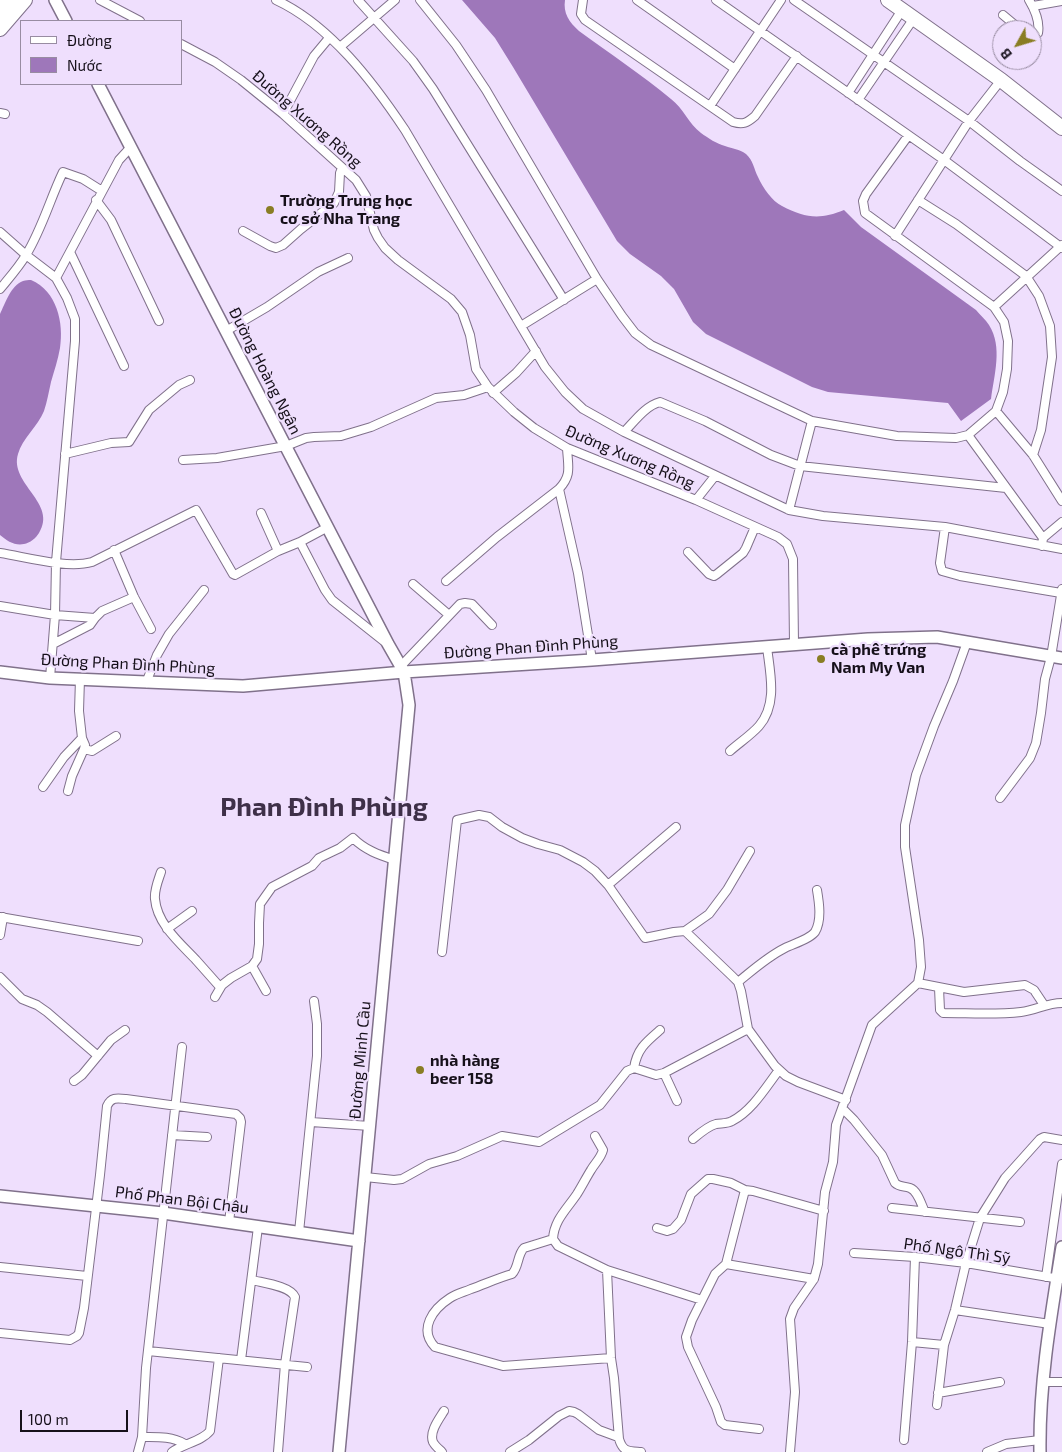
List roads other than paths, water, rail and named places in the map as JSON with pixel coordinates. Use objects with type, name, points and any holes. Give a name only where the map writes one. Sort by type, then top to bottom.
[{"type":"highway","points":[[0,29],[25,0]]},
{"type":"highway","points":[[888,0],[1001,80],[1062,128]]},
{"type":"street","points":[[55,0],[65,20]]},
{"type":"street","points":[[100,0],[138,20]]},
{"type":"street","points":[[276,0],[290,7],[316,26],[340,48],[371,83],[401,125],[545,367],[574,402],[583,409],[624,432],[788,510],[823,516],[945,527],[1062,549]]},
{"type":"street","points":[[358,0],[413,61],[433,89],[564,300]]},
{"type":"street","points":[[340,48],[396,0]]},
{"type":"street","points":[[420,0],[456,45],[486,90],[597,279],[636,333],[651,345],[812,421],[897,436],[956,438],[968,435],[996,411],[1005,384],[1008,341],[1004,322],[994,307],[864,212],[863,201],[866,194],[908,136]]},
{"type":"street","points":[[583,0],[581,14],[585,20],[733,122],[741,124],[755,116],[797,56]]},
{"type":"street","points":[[636,0],[735,69]]},
{"type":"street","points":[[716,0],[944,160],[1062,246],[1026,276],[994,307]]},
{"type":"street","points":[[710,106],[781,0]]},
{"type":"street","points":[[794,0],[969,121],[1062,191]]},
{"type":"street","points":[[1037,20],[1031,3],[1062,1]]},
{"type":"street","points":[[848,93],[902,10]]},
{"type":"street","points":[[1003,15],[1009,20]]},
{"type":"street","points":[[858,100],[914,18]]},
{"type":"street","points":[[283,114],[314,56],[329,38]]},
{"type":"street","name":"Đường Xương Rồng","points":[[182,45],[215,62],[239,78],[283,114],[356,180],[366,196],[374,230],[378,238],[385,248],[398,260],[450,299],[462,312],[470,335],[476,369],[490,390],[514,412],[534,428],[568,448],[696,500],[778,537],[787,544],[793,560],[794,644]]},
{"type":"street","points":[[895,236],[969,121],[1001,80]]},
{"type":"street","name":"Đường Hoàng Ngân","points":[[98,85],[402,669]]},
{"type":"street","points":[[56,278],[96,200],[119,160],[130,148]]},
{"type":"street","points":[[243,231],[270,246],[276,248],[283,245],[300,229],[334,203],[339,192],[342,168]]},
{"type":"street","points":[[0,288],[26,255],[38,232],[63,172],[83,179],[102,191]]},
{"type":"street","points":[[96,200],[111,220],[159,321]]},
{"type":"street","points":[[918,200],[956,224],[1026,276],[1039,296],[1050,326],[1052,357],[1041,430],[1033,456]]},
{"type":"street","points":[[0,232],[56,278],[67,298],[74,320],[75,341],[56,562],[55,615],[50,678]]},
{"type":"street","points":[[70,252],[124,366]]},
{"type":"street","points":[[226,331],[268,307],[318,272],[348,258]]},
{"type":"street","points":[[521,326],[597,279]]},
{"type":"street","points":[[183,460],[217,458],[286,446],[314,436],[341,436],[362,430],[436,398],[490,390],[516,373],[536,351]]},
{"type":"street","points":[[65,454],[111,443],[128,442],[149,410],[179,385],[190,380]]},
{"type":"street","points":[[624,432],[653,404],[660,402],[705,421],[770,455],[800,466],[1006,488]]},
{"type":"street","points":[[996,411],[1033,456],[1062,502]]},
{"type":"street","points":[[788,510],[812,421]]},
{"type":"street","points":[[968,435],[1043,538]]},
{"type":"street","points":[[446,581],[497,537],[559,489],[568,475],[568,448]]},
{"type":"street","points":[[696,500],[715,476]]},
{"type":"street","points":[[559,489],[578,573],[592,660]]},
{"type":"street","points":[[0,553],[56,562],[85,564],[196,510],[233,574],[236,575],[278,551],[328,527]]},
{"type":"street","points":[[261,513],[278,551]]},
{"type":"street","points":[[1042,546],[1043,538],[1062,522]]},
{"type":"street","points":[[688,552],[709,574],[714,576],[743,553],[755,527]]},
{"type":"street","points":[[945,527],[940,564],[942,571],[960,576],[1062,591],[1056,658],[1045,679],[1036,743],[1030,758],[1000,798]]},
{"type":"street","points":[[300,542],[332,600],[388,644]]},
{"type":"street","points":[[114,550],[134,597],[151,629]]},
{"type":"street","points":[[413,584],[449,615]]},
{"type":"street","points":[[146,682],[169,634],[204,590]]},
{"type":"street","points":[[53,644],[90,625],[102,611],[134,597]]},
{"type":"street","points":[[402,669],[460,604],[472,604],[492,625]]},
{"type":"street","points":[[0,606],[55,615],[95,618]]},
{"type":"street","name":"Đường Phan Đình Phùng","points":[[0,672],[80,680],[243,686],[402,669],[592,660],[868,638],[937,638],[1056,658]]},
{"type":"street","points":[[790,1452],[795,1392],[790,1319],[794,1308],[814,1279],[818,1264],[825,1192],[833,1162],[836,1125],[872,1025],[918,983],[920,940],[905,847],[905,825],[916,775],[953,681],[966,642]]},
{"type":"street","points":[[730,752],[759,726],[766,716],[770,705],[772,692],[768,647]]},
{"type":"street","name":"Đường Minh Cầu","points":[[340,1452],[410,705],[402,669]]},
{"type":"street","points":[[68,791],[85,745],[82,738],[79,711],[80,680]]},
{"type":"street","points":[[84,750],[92,751],[116,736]]},
{"type":"street","points":[[43,788],[64,757],[82,738]]},
{"type":"street","points":[[442,952],[456,820],[479,815],[490,817],[502,827],[522,838],[560,850],[583,862],[595,871],[608,885],[645,938],[685,931],[709,914],[728,890],[750,851]]},
{"type":"street","points":[[608,885],[676,827]]},
{"type":"street","points":[[215,996],[220,987],[252,966],[257,959],[259,954],[260,904],[272,887],[312,866],[319,858],[340,848],[354,838],[368,850],[395,860]]},
{"type":"street","points":[[161,872],[154,897],[156,906],[167,929],[220,987]]},
{"type":"street","points":[[738,982],[767,959],[813,934],[819,914],[817,890]]},
{"type":"street","points":[[167,929],[192,911]]},
{"type":"street","points":[[0,936],[1,917],[138,941]]},
{"type":"street","points":[[685,931],[738,982],[748,1029],[774,1066],[786,1076],[798,1082],[846,1100]]},
{"type":"street","points":[[252,966],[266,991]]},
{"type":"street","points":[[0,977],[22,999],[37,1005],[47,1012],[98,1056]]},
{"type":"street","points":[[918,983],[964,992],[1026,986],[1034,990],[1044,1005]]},
{"type":"street","points":[[939,988],[940,1010],[943,1013],[1020,1012],[1033,1010],[1044,1005],[1062,1003]]},
{"type":"street","points":[[300,1232],[317,1056],[318,1024],[314,1001]]},
{"type":"street","points":[[365,1177],[402,1179],[429,1164],[457,1156],[502,1136],[539,1142],[600,1105],[627,1071],[634,1068],[656,1075],[664,1074],[748,1029]]},
{"type":"street","points":[[74,1081],[82,1075],[111,1040],[125,1030]]},
{"type":"street","points":[[634,1068],[636,1057],[642,1047],[660,1030]]},
{"type":"street","points":[[138,1452],[142,1437],[148,1351],[182,1047]]},
{"type":"street","points":[[693,1138],[716,1124],[731,1122],[741,1115],[749,1108],[779,1070]]},
{"type":"street","points":[[664,1074],[677,1101]]},
{"type":"street","points":[[0,1333],[70,1340],[77,1336],[80,1330],[107,1106],[109,1101],[115,1098],[236,1114],[241,1120],[228,1222]]},
{"type":"street","points":[[843,1109],[882,1155],[898,1186],[912,1189],[925,1212]]},
{"type":"street","points":[[311,1122],[370,1126]]},
{"type":"street","points":[[172,1135],[207,1137]]},
{"type":"street","points":[[595,1136],[603,1150],[602,1154],[557,1221],[553,1239],[558,1246],[607,1270],[702,1300]]},
{"type":"street","points":[[937,1405],[944,1345],[980,1218],[1005,1178],[1040,1139],[1062,1140]]},
{"type":"street","points":[[1040,1452],[1043,1382],[1055,1278],[1062,1164]]},
{"type":"street","points":[[657,1228],[667,1231],[673,1229],[680,1220],[691,1194],[708,1180],[713,1179],[731,1183],[746,1190],[824,1210]]},
{"type":"street","points":[[746,1190],[726,1264],[715,1274],[692,1320],[686,1337],[688,1347],[721,1422],[725,1425],[759,1429]]},
{"type":"street","name":"Phố Phan Bội Châu","points":[[0,1196],[163,1213],[359,1240]]},
{"type":"street","points":[[892,1208],[1020,1222]]},
{"type":"street","points":[[241,1360],[258,1226]]},
{"type":"street","points":[[553,1239],[524,1248],[512,1274],[450,1298],[436,1309],[430,1318],[428,1327],[430,1341],[435,1346],[504,1366],[611,1358]]},
{"type":"street","points":[[1055,1278],[1062,1247]]},
{"type":"street","name":"Phố Ngô Thì Sỹ","points":[[854,1253],[966,1263],[1055,1278]]},
{"type":"street","points":[[904,1440],[912,1342],[915,1257]]},
{"type":"street","points":[[726,1264],[814,1279]]},
{"type":"street","points":[[0,1267],[87,1276]]},
{"type":"street","points":[[607,1270],[611,1358],[618,1437],[621,1447],[625,1450],[641,1452]]},
{"type":"street","points":[[252,1280],[289,1289],[295,1297],[285,1364],[278,1452]]},
{"type":"street","points":[[955,1310],[1050,1324]]},
{"type":"street","points":[[912,1342],[944,1345]]},
{"type":"street","points":[[148,1351],[307,1367]]},
{"type":"street","points":[[172,1452],[210,1431],[219,1358]]},
{"type":"street","points":[[938,1393],[1000,1382]]},
{"type":"street","points":[[1043,1382],[1062,1382]]},
{"type":"street","points":[[442,1452],[434,1444],[432,1437],[444,1411]]},
{"type":"street","points":[[510,1452],[529,1440],[559,1416],[569,1411],[578,1414],[599,1430],[618,1437]]},
{"type":"street","points":[[142,1437],[166,1437],[176,1439],[185,1444]]},
{"type":"street","points":[[987,1452],[1006,1444],[1040,1440]]},
{"type":"water","points":[[462,0],[565,0],[567,17],[579,31],[671,99],[701,133],[719,144],[746,154],[752,162],[765,190],[778,204],[798,213],[813,216],[827,215],[844,210],[861,227],[976,310],[988,323],[996,342],[997,352],[991,399],[961,421],[948,403],[828,392],[812,387],[706,334],[693,322],[674,289],[661,276],[630,254],[617,241],[495,38]]},
{"type":"water","points":[[31,280],[40,285],[53,300],[59,318],[61,338],[44,411],[18,454],[17,465],[20,475],[38,503],[42,512],[43,522],[35,538],[28,543],[17,544],[0,535],[0,314],[15,286],[23,281]]},
{"type":"place","name":"Trường Trung học cơ sở Nha Trang","points":[[270,210]]},
{"type":"place","name":"cà phê trứng Nam My Van","points":[[821,659]]},
{"type":"place","name":"nhà hàng beer 158","points":[[420,1070]]},
{"type":"district","name":"Phan Đình Phùng","points":[[324,807]]}]
